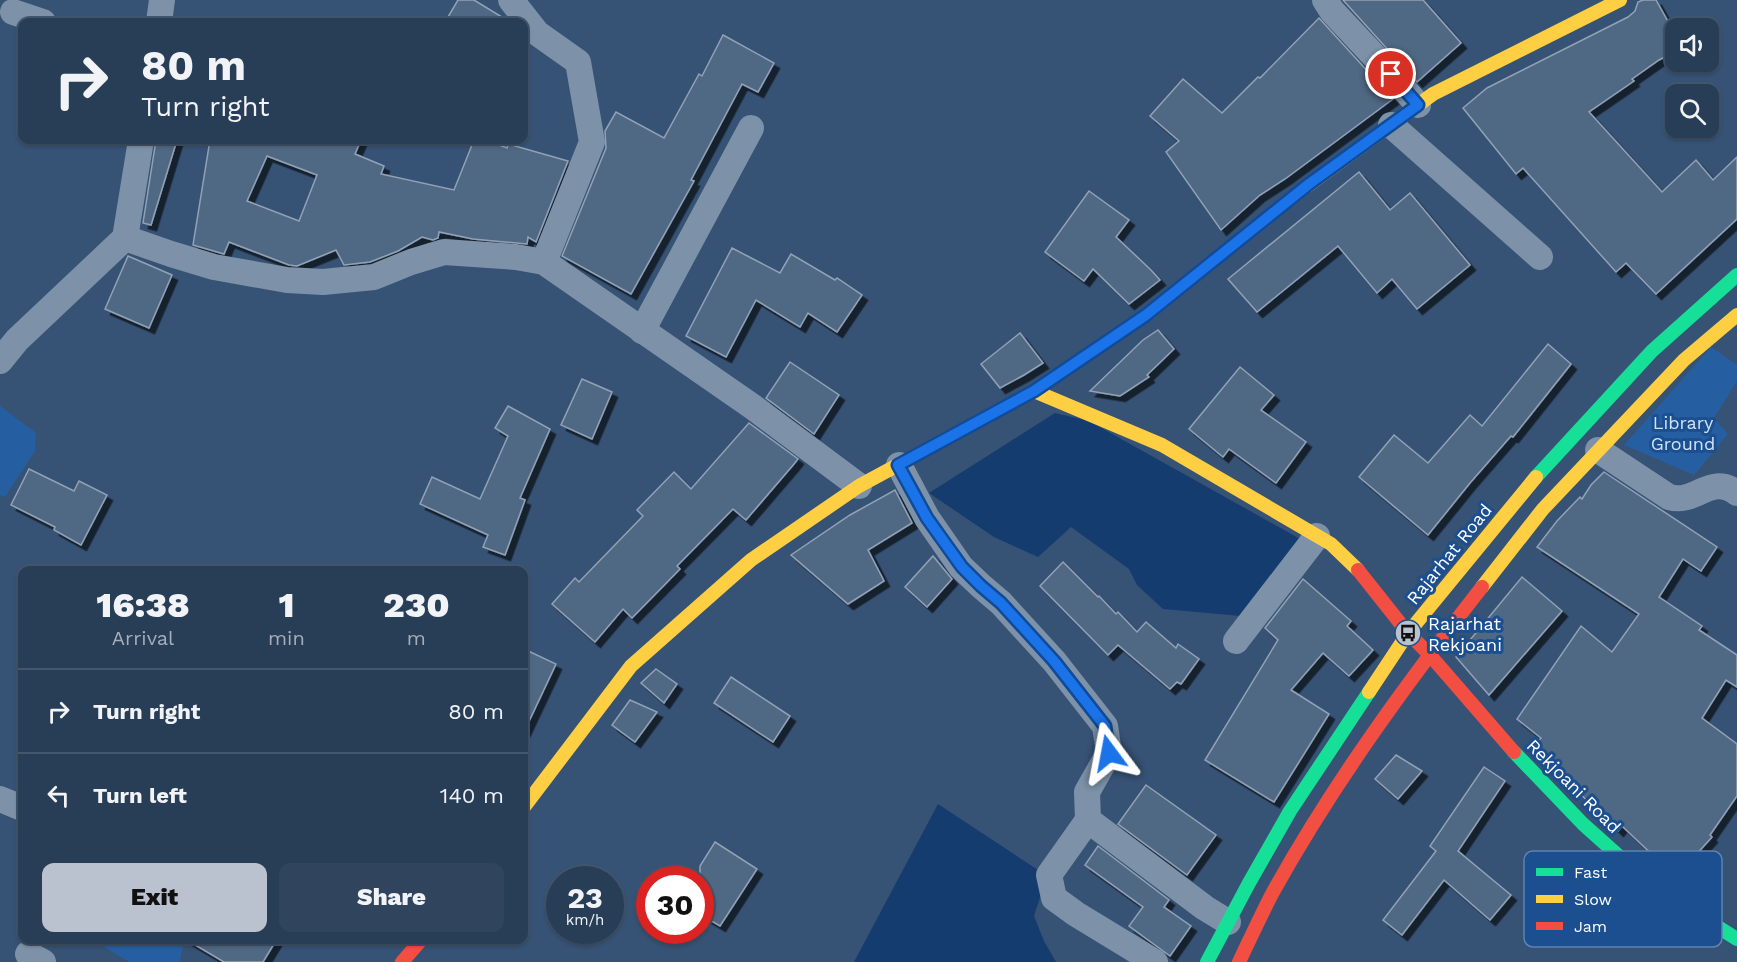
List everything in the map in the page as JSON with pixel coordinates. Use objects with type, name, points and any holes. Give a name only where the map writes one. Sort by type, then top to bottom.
[{"type":"street","points":[[160,18],[162,0]]},
{"type":"street","points":[[510,0],[525,18]]},
{"type":"street","points":[[1325,0],[1332,11],[1418,105]]},
{"type":"street","points":[[528,802],[631,666],[751,560],[859,486],[1034,391],[1146,315],[1309,184],[1433,94],[1620,0]]},
{"type":"street","points":[[14,12],[32,18]]},
{"type":"street","points":[[528,22],[537,33],[578,62],[592,142],[543,261]]},
{"type":"street","points":[[1391,125],[1540,257]]},
{"type":"street","points":[[642,331],[751,128]]},
{"type":"street","points":[[0,361],[17,340],[125,238],[140,144]]},
{"type":"street","points":[[125,238],[214,267],[286,280],[323,282],[374,277],[444,252],[543,261],[753,407],[859,486]]},
{"type":"street","name":"Rajarhat Road","points":[[1207,962],[1290,811],[1407,633],[1529,484],[1591,416],[1652,351],[1737,275]]},
{"type":"street","points":[[1239,962],[1273,893],[1311,828],[1366,742],[1430,654],[1543,509],[1684,360],[1737,315]]},
{"type":"street","name":"Rekjoani Road","points":[[1034,391],[1162,445],[1331,544],[1355,566],[1407,633],[1430,654],[1505,743],[1583,824],[1613,851]]},
{"type":"street","points":[[1598,450],[1669,497],[1685,498],[1714,486],[1730,488],[1737,493]]},
{"type":"street","points":[[898,465],[927,518],[962,567],[1001,603],[1039,645],[1105,726],[1109,753],[1087,792],[1088,820],[1049,875],[1054,898],[1155,962]]},
{"type":"street","points":[[1236,641],[1317,536]]},
{"type":"street","points":[[0,799],[18,806]]},
{"type":"street","points":[[1088,820],[1205,908],[1228,922]]},
{"type":"street","name":"Rekjoani Road","points":[[1722,930],[1737,939]]},
{"type":"street","points":[[402,962],[418,944]]},
{"type":"green space","name":"Library Ground","points":[[1711,347],[1737,365],[1737,381],[1714,418],[1728,434],[1694,475],[1624,445]]},
{"type":"green space","points":[[0,406],[36,433],[35,451],[5,497],[0,495]]},
{"type":"green space","points":[[99,944],[183,944],[180,962],[129,962]]},
{"type":"shaded area","points":[[1055,413],[1089,421],[1302,540],[1241,616],[1163,609],[1137,585],[1129,569],[1071,527],[1038,557],[994,537],[929,493]]},
{"type":"shaded area","points":[[938,804],[1047,876],[1034,916],[1056,962],[854,962]]},
{"type":"building","points":[[458,0],[474,0],[503,18],[447,18]]},
{"type":"building","points":[[1343,0],[1423,0],[1461,43],[1417,82]]},
{"type":"building","points":[[1656,0],[1666,18],[1665,57],[1589,112],[1662,192],[1696,160],[1713,180],[1737,157],[1737,219],[1656,294],[1626,263],[1616,272],[1523,168],[1516,174],[1463,108],[1487,88],[1628,17],[1635,11],[1638,2]]},
{"type":"building","points":[[1319,18],[1393,99],[1260,195],[1221,230],[1166,152],[1179,141],[1150,116],[1183,79],[1222,113]]},
{"type":"building","points":[[723,35],[774,63],[758,92],[742,84],[691,180],[694,181],[631,294],[562,256],[606,148],[605,131],[616,112],[664,138],[699,74],[702,76]]},
{"type":"building","points":[[155,144],[176,144],[151,225],[143,223]]},
{"type":"building","points":[[209,144],[359,144],[355,154],[384,166],[381,174],[454,190],[472,144],[496,144],[507,148],[508,144],[568,161],[536,242],[528,237],[527,244],[473,239],[439,232],[438,238],[433,240],[422,237],[398,251],[370,262],[344,265],[336,250],[297,266],[229,242],[224,254],[193,245]],"holes":[[[267,156],[317,175],[299,221],[247,201]]]},
{"type":"building","points":[[1359,172],[1390,210],[1410,193],[1470,265],[1417,309],[1392,279],[1377,293],[1338,246],[1257,312],[1228,279]]},
{"type":"building","points":[[1089,191],[1129,220],[1116,237],[1160,280],[1129,304],[1093,269],[1084,281],[1045,252]]},
{"type":"building","points":[[732,248],[780,273],[791,254],[835,280],[837,278],[862,295],[837,332],[808,313],[800,327],[756,300],[726,357],[686,336]]},
{"type":"building","points":[[128,256],[172,275],[149,328],[105,309]]},
{"type":"building","points":[[1158,330],[1174,349],[1147,375],[1149,377],[1120,396],[1090,391],[1143,340]]},
{"type":"building","points":[[1020,333],[1043,363],[1000,388],[981,364]]},
{"type":"building","points":[[1548,344],[1571,364],[1513,437],[1511,436],[1470,483],[1428,535],[1359,477],[1394,435],[1428,463],[1470,415],[1482,426]]},
{"type":"building","points":[[790,362],[839,395],[814,434],[766,398]]},
{"type":"building","points":[[1240,367],[1274,395],[1261,410],[1306,442],[1276,483],[1229,449],[1223,457],[1189,429]]},
{"type":"building","points":[[582,379],[612,392],[592,439],[561,425]]},
{"type":"building","points":[[508,406],[550,429],[520,498],[525,500],[505,555],[483,547],[488,535],[420,504],[432,477],[480,499],[508,436],[495,428]]},
{"type":"building","points":[[749,423],[798,459],[746,520],[733,509],[677,566],[680,569],[632,618],[623,609],[595,642],[552,604],[575,578],[579,582],[643,516],[637,510],[674,472],[691,489]]},
{"type":"building","points":[[29,469],[74,491],[79,481],[107,495],[81,545],[54,530],[55,527],[11,505]]},
{"type":"building","points":[[1604,472],[1717,547],[1701,571],[1683,559],[1659,597],[1702,626],[1699,630],[1737,655],[1737,687],[1726,680],[1702,718],[1737,744],[1737,796],[1710,835],[1712,837],[1699,851],[1648,851],[1622,826],[1618,831],[1534,746],[1541,738],[1517,719],[1581,626],[1612,652],[1639,614],[1537,547],[1557,521],[1580,497],[1582,499],[1591,485]]},
{"type":"building","points":[[895,490],[912,523],[868,550],[884,581],[848,604],[791,555],[850,515]]},
{"type":"building","points":[[933,556],[952,579],[927,607],[905,587]]},
{"type":"building","points":[[1063,562],[1137,632],[1146,622],[1176,648],[1178,644],[1199,659],[1181,684],[1177,682],[1170,689],[1118,645],[1108,655],[1040,586]]},
{"type":"building","points":[[1522,577],[1562,611],[1489,695],[1456,657]]},
{"type":"building","points":[[1303,579],[1351,621],[1347,626],[1373,650],[1349,676],[1323,653],[1291,690],[1329,714],[1274,802],[1205,760],[1278,640],[1265,628]]},
{"type":"building","points":[[528,651],[556,664],[528,724]]},
{"type":"building","points":[[656,669],[677,684],[664,703],[641,683]]},
{"type":"building","points":[[731,677],[790,716],[773,742],[714,703]]},
{"type":"building","points":[[630,700],[657,712],[635,742],[612,725]]},
{"type":"building","points":[[1396,755],[1422,771],[1398,799],[1375,779]]},
{"type":"building","points":[[1484,767],[1505,781],[1458,851],[1511,895],[1490,920],[1444,880],[1402,935],[1383,920],[1436,851],[1430,846]]},
{"type":"building","points":[[1146,785],[1216,835],[1187,875],[1118,824]]},
{"type":"building","points":[[715,842],[757,869],[720,926],[714,922],[714,866],[700,866]]},
{"type":"building","points":[[1098,846],[1169,900],[1164,907],[1191,926],[1170,956],[1129,926],[1143,907],[1085,865]]},
{"type":"building","points":[[193,944],[274,944],[263,962],[224,962]]},
{"type":"traffic: fast","points":[[1536,477],[1652,351],[1737,275]]},
{"type":"traffic: fast","points":[[1207,962],[1290,811],[1369,692]]},
{"type":"traffic: fast","points":[[1514,752],[1583,824],[1613,851]]},
{"type":"traffic: fast","points":[[1722,930],[1737,939]]},
{"type":"traffic: slow","points":[[1307,186],[1433,94],[1620,0]]},
{"type":"traffic: slow","points":[[1482,587],[1543,509],[1684,360],[1737,315]]},
{"type":"traffic: slow","points":[[1034,391],[1162,445],[1331,544],[1358,570]]},
{"type":"traffic: slow","points":[[528,802],[631,666],[751,560],[859,486],[907,460]]},
{"type":"traffic: slow","points":[[1369,692],[1408,633],[1536,477]]},
{"type":"traffic: jam","points":[[907,460],[1034,391],[1146,315],[1307,186]]},
{"type":"traffic: jam","points":[[1358,570],[1408,633],[1514,752]]},
{"type":"traffic: jam","points":[[1239,962],[1273,892],[1320,812],[1398,698],[1482,587]]},
{"type":"traffic: jam","points":[[402,962],[418,944]]},
{"type":"place","name":"Rajarhat Rekjoani","points":[[1408,633]]},
{"type":"route","points":[[1109,753],[1105,726],[1054,661],[1001,603],[962,567],[927,518],[898,465],[1034,391],[1146,315],[1309,184],[1418,105],[1391,74]]}]
